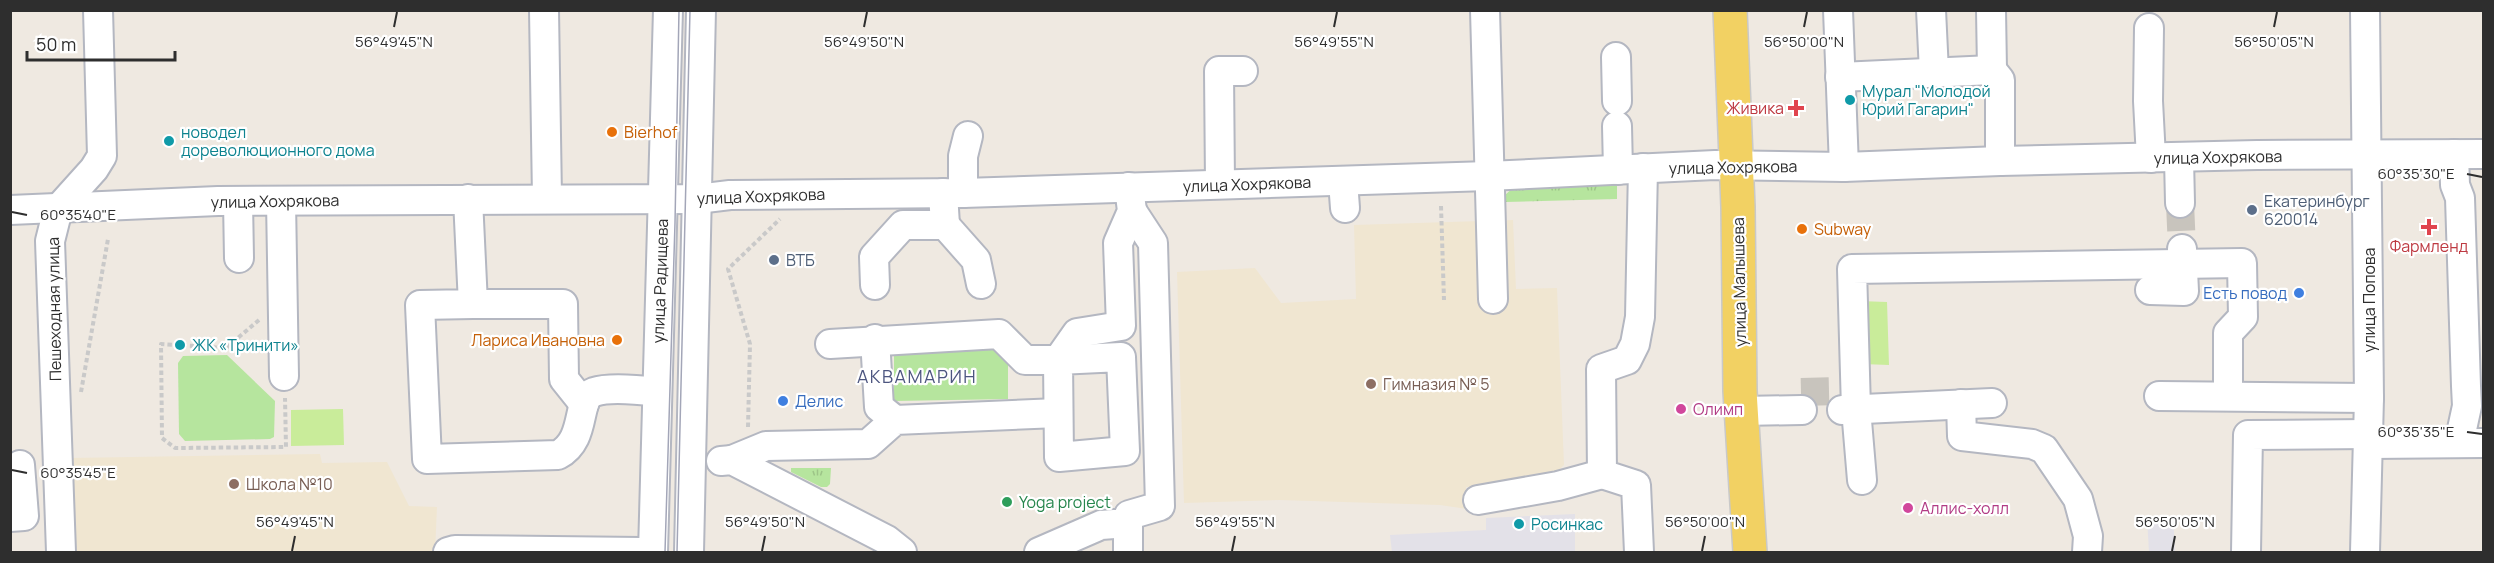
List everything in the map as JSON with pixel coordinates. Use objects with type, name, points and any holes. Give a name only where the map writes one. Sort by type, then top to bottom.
[{"type":"main road","name":"улица Малышева","points":[[1730,10],[1746,166]]},
{"type":"main road","name":"улица Малышева","points":[[1750,552],[1752,401],[1746,166],[1752,10]]},
{"type":"main road","name":"улица Малышева","points":[[1752,401],[1771,552]]},
{"type":"street","name":"Пешеходная улица","points":[[61,552],[50,241],[58,210],[94,169],[102,156],[98,10]]},
{"type":"street","points":[[544,10],[547,198]]},
{"type":"street","name":"улица Радищева","points":[[653,552],[668,10]]},
{"type":"street","points":[[689,552],[701,10]]},
{"type":"street","points":[[1485,10],[1493,299]]},
{"type":"street","points":[[1838,10],[1844,167]]},
{"type":"street","points":[[1931,10],[1934,72]]},
{"type":"street","points":[[1991,10],[1992,70],[2000,80],[2000,161]]},
{"type":"street","name":"улица Попова","points":[[2365,10],[2369,398],[2365,552]]},
{"type":"street","points":[[2149,28],[2148,101],[2151,158]]},
{"type":"street","points":[[1602,474],[1601,369],[1627,360],[1635,344],[1640,317],[1631,169],[1617,113],[1616,57]]},
{"type":"street","points":[[1840,77],[1992,70]]},
{"type":"street","points":[[1220,184],[1219,71],[1243,71]]},
{"type":"street","points":[[945,225],[969,136]]},
{"type":"street","points":[[2246,552],[2248,435],[2471,443],[2467,406],[2475,383],[2460,198],[2456,185],[2454,154]]},
{"type":"street","name":"улица Хохрякова","points":[[10,210],[58,210],[238,201],[698,199],[730,195],[953,193],[1131,199],[1220,184],[1344,194],[1488,176],[1631,169],[1746,166],[1844,167],[2256,155],[2484,154]]},
{"type":"street","points":[[2179,158],[2180,203]]},
{"type":"street","points":[[468,199],[473,304]]},
{"type":"street","points":[[830,344],[875,339],[999,334],[1024,360],[1058,360],[1121,357],[1125,452],[1059,457],[1058,360],[1077,333],[1121,326],[1118,243],[1131,199]]},
{"type":"street","points":[[1128,552],[1129,515],[1160,506],[1152,243],[1131,199]]},
{"type":"street","points":[[238,201],[239,258]]},
{"type":"street","points":[[281,201],[284,376]]},
{"type":"street","points":[[875,285],[874,258],[903,225],[945,225],[976,260],[981,284]]},
{"type":"street","points":[[1862,480],[1859,427],[1849,400],[1852,269],[2182,257],[2242,264],[2243,318],[2228,333],[2228,395]]},
{"type":"street","points":[[2150,290],[2184,291],[2182,257]]},
{"type":"street","points":[[584,404],[564,379],[563,304],[420,305],[427,459],[558,455],[569,448],[575,440],[584,404],[588,397],[600,391],[656,392]]},
{"type":"street","points":[[875,339],[879,407],[895,420]]},
{"type":"street","points":[[2159,396],[2369,398]]},
{"type":"street","points":[[1849,400],[1929,408],[1992,403]]},
{"type":"street","points":[[1752,401],[1801,401]]},
{"type":"street","points":[[1961,404],[1962,436],[2032,444],[2044,449],[2078,500],[2088,536],[2087,552]]},
{"type":"street","points":[[656,464],[732,460],[766,446],[868,444],[895,420],[1058,413]]},
{"type":"street","points":[[732,460],[895,550]]},
{"type":"street","points":[[10,516],[24,516],[20,465]]},
{"type":"street","points":[[1478,500],[1558,486],[1602,474],[1636,485],[1639,552]]},
{"type":"street","points":[[1039,552],[1101,525],[1128,523]]},
{"type":"street","points":[[452,552],[641,552]]},
{"type":"path","points":[[1441,206],[1444,300]]},
{"type":"path","points":[[740,433],[748,427],[750,344],[728,269],[780,219]]},
{"type":"path","points":[[80,397],[108,239]]},
{"type":"path","points":[[264,315],[226,348],[161,344],[162,438],[175,448],[286,447],[284,376]]},
{"type":"shaded area","name":"Гимназия № 5","points":[[1513,220],[1516,289],[1557,288],[1564,465],[1542,485],[1466,487],[1467,509],[1440,505],[1279,500],[1184,503],[1177,272],[1255,268],[1281,303],[1356,299],[1354,225]]},
{"type":"shaded area","name":"Школа №10","points":[[320,454],[322,463],[387,462],[409,506],[437,507],[435,552],[71,552],[69,458]]},
{"type":"shaded area","name":"Росинкас","points":[[1575,514],[1575,552],[1392,552],[1390,535],[1486,530],[1486,518]]},
{"type":"shaded area","points":[[2173,517],[2175,552],[2149,552],[2147,518]]},
{"type":"green space","points":[[1617,182],[1617,199],[1505,202],[1505,195],[1515,186]]},
{"type":"green space","points":[[1859,301],[1887,302],[1889,365],[1862,364]]},
{"type":"green space","points":[[1008,349],[1008,399],[894,401],[894,353]]},
{"type":"green space","points":[[227,355],[275,401],[274,437],[270,439],[185,441],[179,434],[178,363],[183,356]]},
{"type":"green space","points":[[343,409],[344,445],[291,446],[291,410]]},
{"type":"green space","points":[[791,468],[831,468],[830,484],[827,487],[821,487],[791,472]]},
{"type":"tunnel","points":[[2180,203],[2182,249]]},
{"type":"tunnel","points":[[1801,392],[1842,391]]},
{"type":"tram line","points":[[665,552],[679,10]]},
{"type":"tram line","points":[[677,552],[690,10]]},
{"type":"place","name":"Мурал \"Молодой Юрий Гагарин\"","points":[[1850,100]]},
{"type":"place","name":"Живика","points":[[1796,108]]},
{"type":"place","name":"Bierhof","points":[[612,132]]},
{"type":"place","name":"новодел дореволюционного дома","points":[[169,141]]},
{"type":"place","name":"Екатеринбург 620014","points":[[2252,210]]},
{"type":"place","name":"Фармленд","points":[[2429,227]]},
{"type":"place","name":"Subway","points":[[1802,229]]},
{"type":"place","name":"ВТБ","points":[[774,260]]},
{"type":"place","name":"Есть повод","points":[[2299,293]]},
{"type":"place","name":"Лариса Ивановна","points":[[617,340]]},
{"type":"place","name":"ЖК «Тринити»","points":[[180,345]]},
{"type":"place","name":"Гимназия № 5","points":[[1371,384]]},
{"type":"place","name":"Делис","points":[[783,401]]},
{"type":"place","name":"Олимп","points":[[1681,409]]},
{"type":"place","name":"Школа №10","points":[[234,484]]},
{"type":"place","name":"Yoga projeсt","points":[[1007,502]]},
{"type":"place","name":"Аллис-холл","points":[[1908,508]]},
{"type":"place","name":"Росинкас","points":[[1519,524]]},
{"type":"district","name":"АКВАМАРИН","points":[[917,376]]}]
